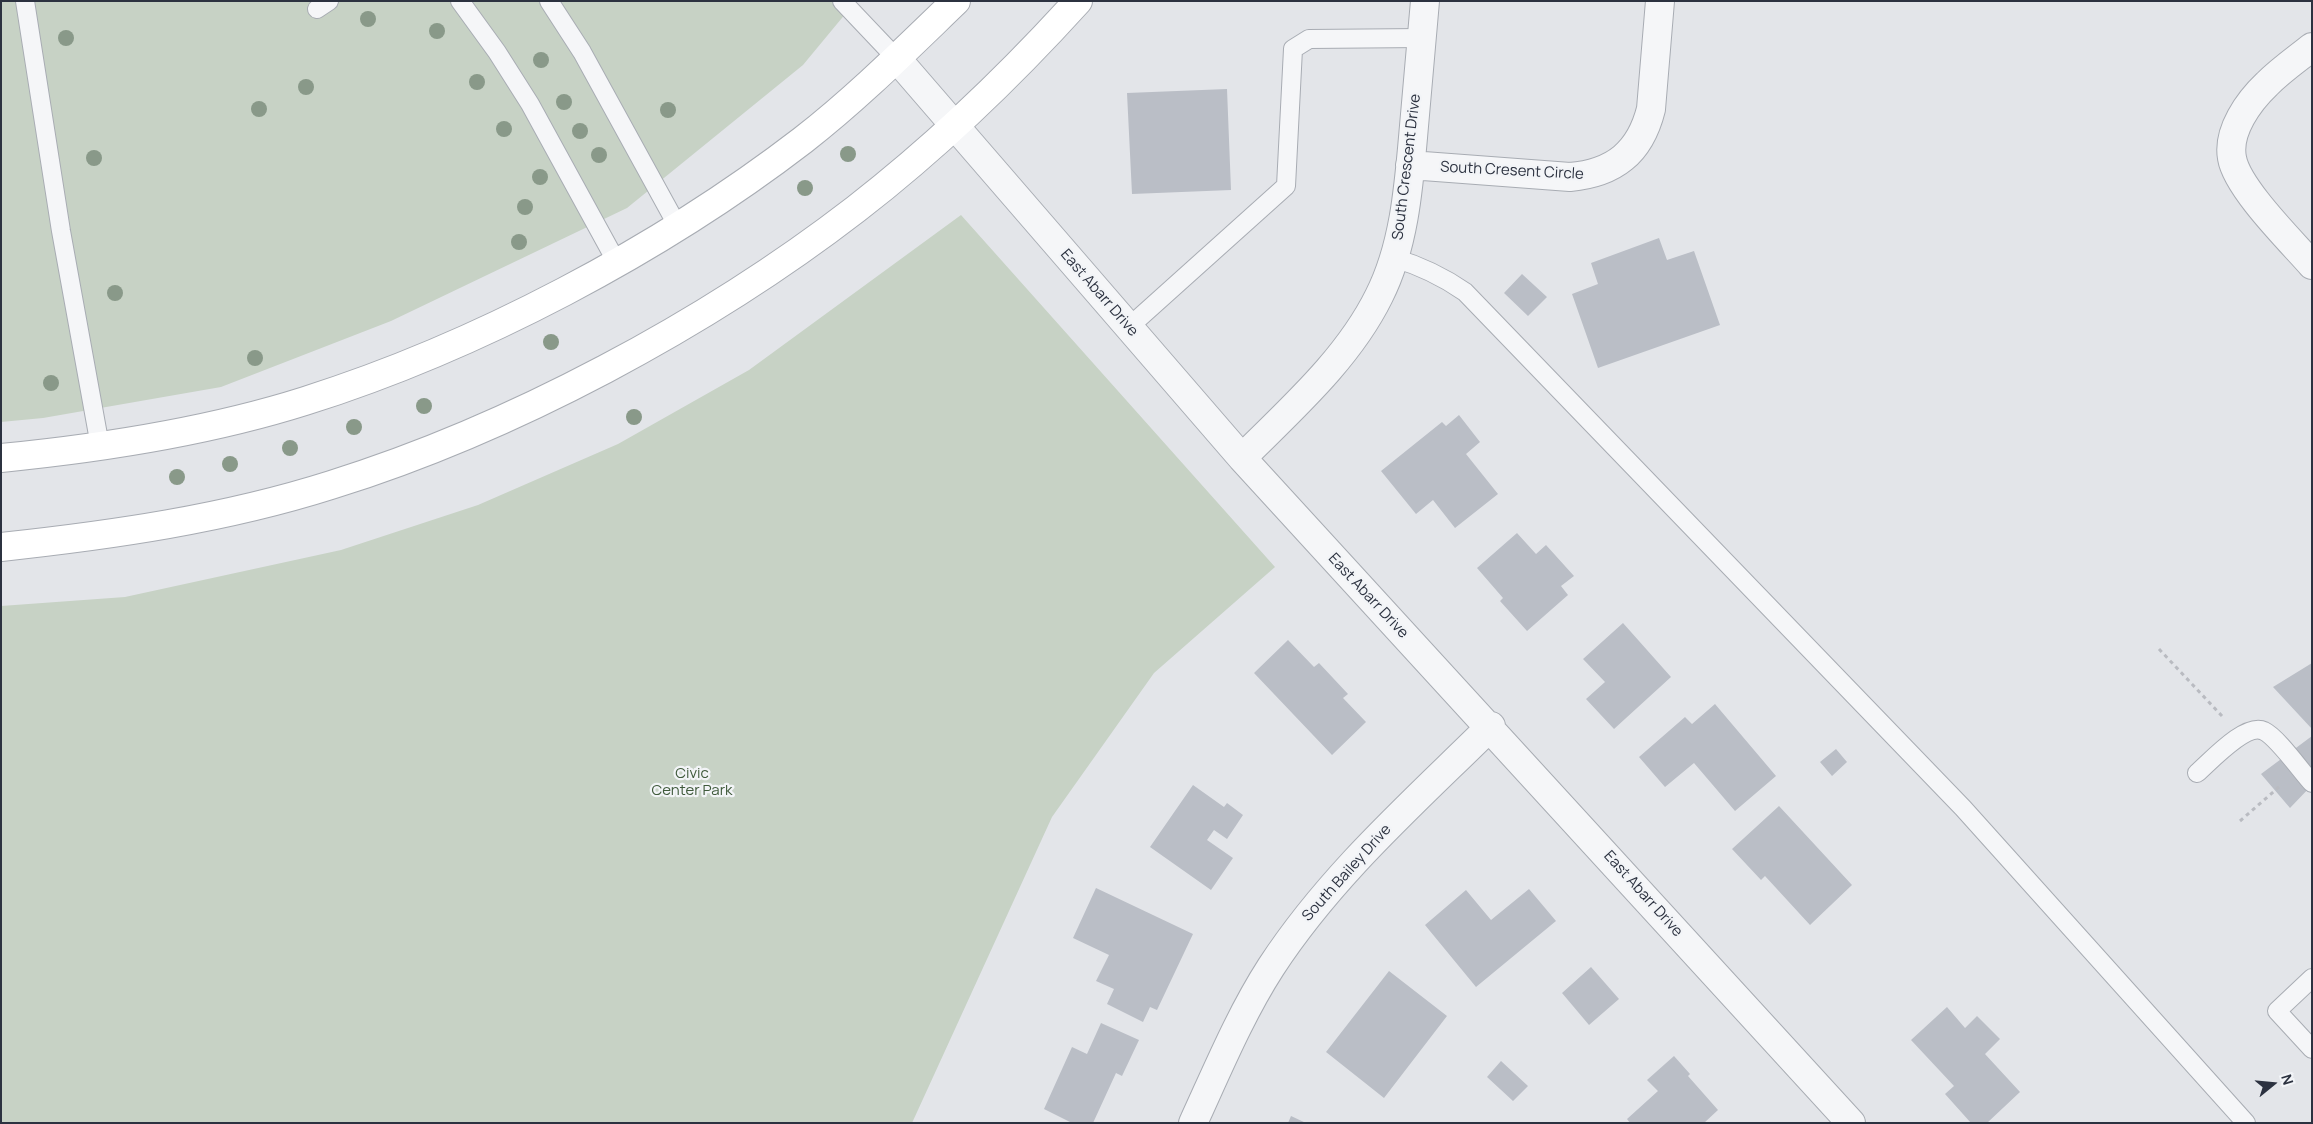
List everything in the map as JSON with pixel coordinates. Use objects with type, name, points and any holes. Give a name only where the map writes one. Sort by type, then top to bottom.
[{"type":"main road","points":[[1,458],[100,446],[184,432],[248,417],[303,402],[357,383],[483,331],[547,300],[725,196],[804,139],[897,59],[956,1]]},
{"type":"main road","points":[[1,547],[132,530],[202,518],[329,486],[387,466],[520,410],[647,345],[772,269],[858,208],[955,125],[1078,1]]},
{"type":"street","name":"South Crescent Drive","points":[[1242,458],[1306,394],[1341,354],[1379,297],[1390,272],[1402,229],[1410,166],[1425,1]]},
{"type":"street","name":"South Cresent Circle","points":[[1410,166],[1570,176],[1592,175],[1626,157],[1646,127],[1651,110],[1660,1]]},
{"type":"street","points":[[2312,47],[2267,84],[2246,108],[2234,132],[2232,158],[2244,185],[2263,211],[2312,265]]},
{"type":"street","name":"East Abarr Drive","points":[[897,59],[1242,458],[1490,726],[1851,1123]]},
{"type":"street","name":"South Bailey Drive","points":[[1193,1123],[1229,1044],[1270,968],[1315,906],[1363,852],[1490,726]]},
{"type":"lane","points":[[25,1],[62,240],[100,446]]},
{"type":"lane","points":[[460,1],[497,52],[530,104],[616,261]]},
{"type":"lane","points":[[549,1],[582,52],[677,225]]},
{"type":"lane","points":[[842,1],[897,59]]},
{"type":"lane","points":[[1129,328],[1286,186],[1294,49],[1309,39],[1422,38]]},
{"type":"lane","points":[[1394,258],[1424,267],[1445,278],[1465,292],[1963,808],[2246,1123]]},
{"type":"lane","points":[[2197,773],[2244,733],[2256,729],[2264,731],[2272,738],[2312,784]]},
{"type":"lane","points":[[2312,978],[2278,1011],[2312,1049]]},
{"type":"path","points":[[2159,649],[2221,716],[2226,714]]},
{"type":"path","points":[[2240,821],[2299,769]]},
{"type":"green space","points":[[1,1],[856,1],[803,65],[627,208],[391,321],[221,387],[43,418],[1,422]]},
{"type":"green space","name":"Civic Center Park","points":[[961,215],[1275,567],[1154,673],[1052,817],[912,1123],[1,1123],[1,606],[125,597],[341,550],[478,505],[618,444],[749,370]]},
{"type":"building","points":[[1227,89],[1231,190],[1132,194],[1127,93]]},
{"type":"building","points":[[1659,238],[1667,260],[1694,251],[1720,325],[1598,368],[1572,294],[1598,284],[1591,263]]},
{"type":"building","points":[[1522,274],[1547,297],[1528,316],[1504,293]]},
{"type":"building","points":[[1459,415],[1480,442],[1466,454],[1498,494],[1455,528],[1433,500],[1416,514],[1381,471],[1442,422],[1446,426]]},
{"type":"building","points":[[1517,533],[1536,554],[1546,545],[1574,576],[1561,586],[1568,595],[1527,631],[1500,601],[1503,598],[1477,568]]},
{"type":"building","points":[[1623,623],[1671,677],[1614,729],[1586,699],[1605,682],[1583,659]]},
{"type":"building","points":[[1288,640],[1314,667],[1319,663],[1348,694],[1343,698],[1366,722],[1332,755],[1254,673]]},
{"type":"building","points":[[2312,663],[2312,729],[2273,687]]},
{"type":"building","points":[[1715,704],[1776,776],[1735,811],[1694,763],[1665,787],[1639,757],[1685,717],[1692,724]]},
{"type":"building","points":[[2312,736],[2312,785],[2290,808],[2261,774]]},
{"type":"building","points":[[1836,749],[1847,762],[1832,776],[1820,762]]},
{"type":"building","points":[[1193,785],[1224,807],[1227,803],[1243,815],[1227,839],[1214,830],[1207,840],[1233,858],[1211,890],[1150,847]]},
{"type":"building","points":[[1779,806],[1852,885],[1810,925],[1765,876],[1761,880],[1732,849]]},
{"type":"building","points":[[1096,888],[1193,934],[1157,1010],[1150,1007],[1143,1022],[1107,1004],[1114,989],[1096,981],[1109,955],[1073,938]]},
{"type":"building","points":[[1529,889],[1556,921],[1476,987],[1425,925],[1466,890],[1491,920]]},
{"type":"building","points":[[1591,967],[1619,999],[1589,1025],[1562,993]]},
{"type":"building","points":[[1389,971],[1447,1016],[1384,1098],[1326,1052]]},
{"type":"building","points":[[1947,1007],[1965,1028],[1977,1016],[2000,1039],[1985,1054],[2020,1092],[1987,1123],[1971,1123],[1945,1094],[1954,1086],[1911,1040]]},
{"type":"building","points":[[1101,1023],[1139,1040],[1122,1076],[1116,1073],[1093,1123],[1072,1123],[1044,1109],[1072,1047],[1087,1054]]},
{"type":"building","points":[[1674,1056],[1690,1074],[1688,1076],[1718,1110],[1704,1123],[1630,1123],[1627,1119],[1658,1091],[1647,1080]]},
{"type":"building","points":[[1501,1061],[1528,1086],[1513,1101],[1487,1077]]},
{"type":"building","points":[[1291,1116],[1306,1123],[1288,1123]]}]
